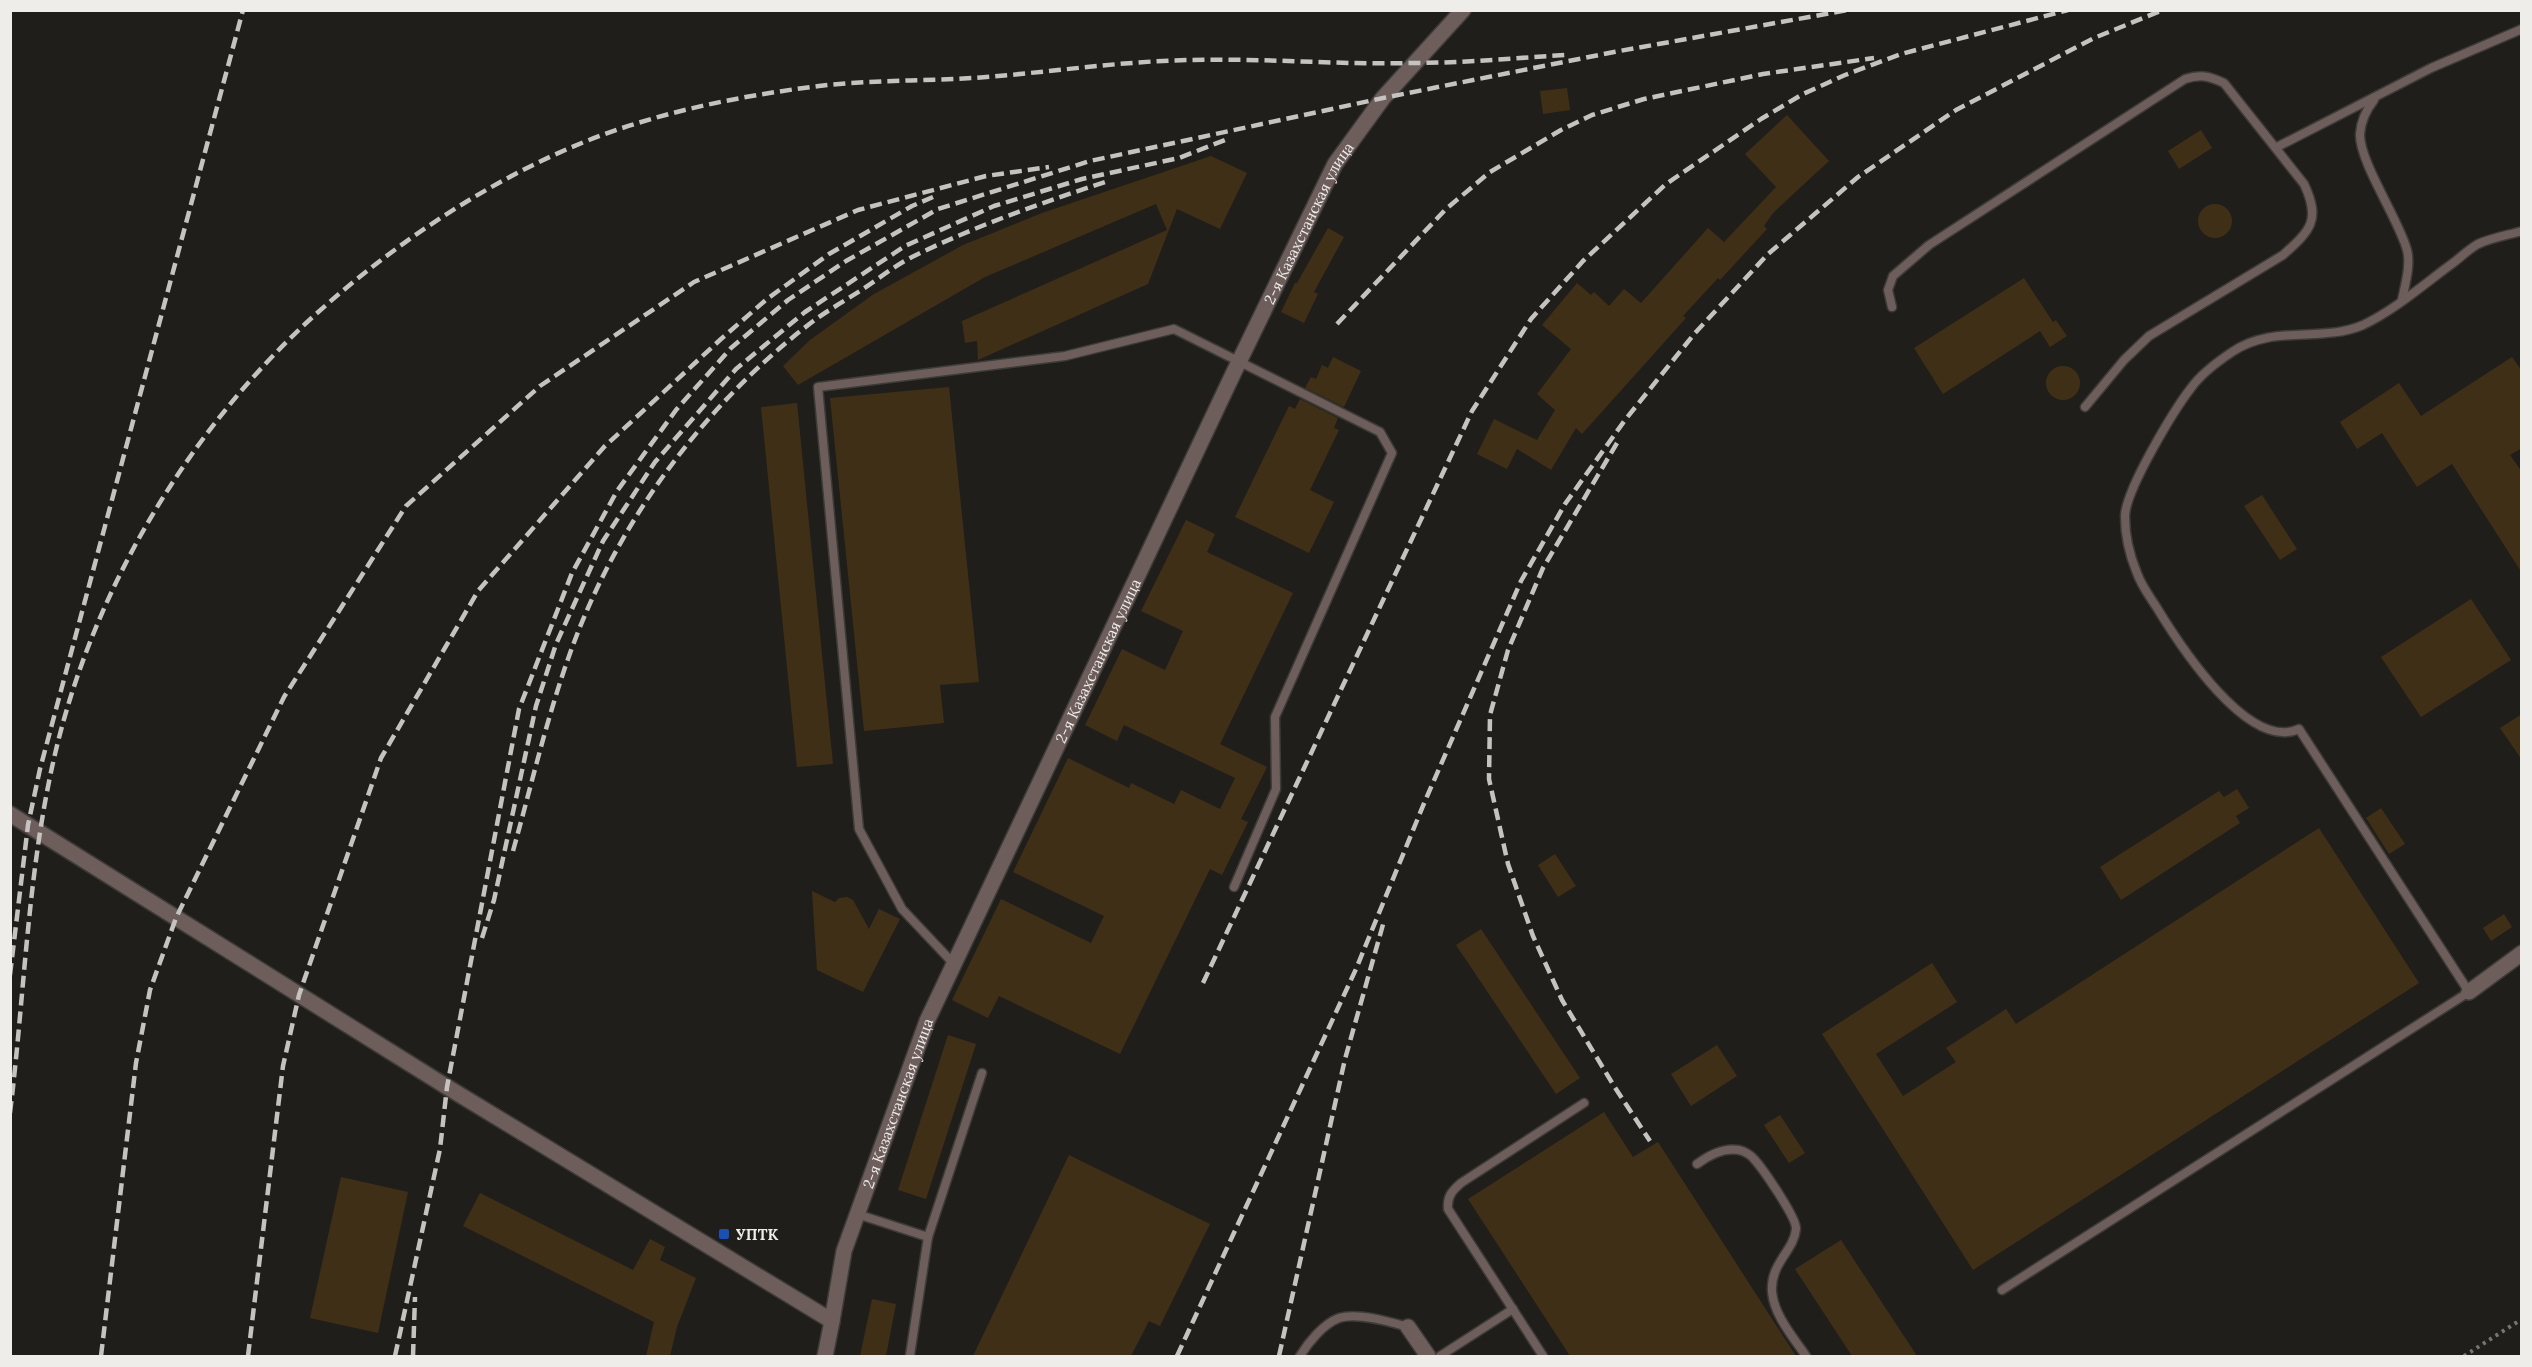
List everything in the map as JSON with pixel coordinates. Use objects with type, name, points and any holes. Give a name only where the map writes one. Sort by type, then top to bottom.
[{"type":"street","name":"2-я Казахстанская улица","points":[[825,1356],[844,1251],[927,1021],[954,964],[1335,164],[1383,98],[1463,10]]},
{"type":"street","points":[[10,814],[437,1081],[832,1321]]},
{"type":"street","points":[[2469,992],[2522,953]]},
{"type":"street","points":[[1408,1327],[1428,1356]]},
{"type":"lane","points":[[2277,147],[2431,68],[2522,29]]},
{"type":"lane","points":[[1892,307],[1888,290],[1893,276],[1929,245],[2185,79],[2198,75],[2212,77],[2224,83],[2277,147],[2304,184],[2312,202],[2312,221],[2301,239],[2283,255],[2149,336],[2124,360],[2085,407]]},
{"type":"lane","points":[[2375,97],[2365,113],[2360,135],[2365,155],[2408,252],[2407,276],[2402,300]]},
{"type":"lane","points":[[2001,1290],[2469,992],[2299,729],[2288,734],[2269,730],[2240,713],[2217,692],[2172,632],[2137,575],[2126,543],[2125,513],[2138,475],[2191,387],[2211,367],[2234,350],[2257,339],[2340,331],[2363,325],[2402,300],[2478,244],[2522,231]]},
{"type":"lane","points":[[954,964],[902,909],[859,829],[818,387],[1065,356],[1174,329],[1380,432],[1392,453],[1275,717],[1276,789],[1234,887]]},
{"type":"lane","points":[[910,1355],[928,1237],[982,1073]]},
{"type":"lane","points":[[1543,1356],[1448,1209],[1447,1200],[1451,1192],[1461,1183],[1584,1103]]},
{"type":"lane","points":[[1697,1164],[1709,1155],[1728,1149],[1742,1150],[1753,1158],[1795,1221],[1793,1238],[1777,1263],[1772,1293],[1777,1311],[1806,1356]]},
{"type":"lane","points":[[857,1214],[928,1237]]},
{"type":"lane","points":[[1440,1356],[1513,1310]]},
{"type":"lane","points":[[1300,1356],[1309,1340],[1340,1318],[1377,1318],[1408,1327]]},
{"type":"path","points":[[2464,1356],[2522,1319]]},
{"type":"building","points":[[1567,88],[1570,110],[1543,114],[1540,91]]},
{"type":"building","points":[[1787,115],[1829,161],[1773,213],[1764,226],[1767,229],[1683,316],[1686,318],[1582,434],[1576,428],[1551,470],[1517,449],[1507,469],[1477,454],[1494,419],[1537,440],[1555,410],[1537,394],[1571,349],[1542,325],[1577,283],[1591,295],[1594,292],[1609,306],[1624,289],[1641,303],[1708,228],[1724,242],[1776,187],[1745,154]]},
{"type":"building","points":[[2201,130],[2212,148],[2179,169],[2168,151]]},
{"type":"building","points":[[1211,156],[1247,173],[1220,229],[1177,209],[1148,284],[978,360],[977,341],[965,343],[962,321],[1167,230],[1156,204],[985,277],[798,385],[783,366],[810,340],[874,294],[963,245],[1042,213]]},
{"type":"building","points":[[2215,204],[2227,209],[2232,221],[2227,233],[2215,238],[2203,233],[2198,221],[2203,209]]},
{"type":"building","points":[[1328,228],[1344,237],[1314,292],[1318,294],[1304,323],[1281,312],[1295,283]]},
{"type":"building","points":[[2024,278],[2053,322],[2056,320],[2067,336],[2050,347],[2040,331],[1943,394],[1914,348]]},
{"type":"building","points":[[1333,357],[1361,371],[1344,407],[1305,388],[1311,377],[1316,379],[1322,365],[1328,368]]},
{"type":"building","points":[[2512,357],[2522,371],[2522,448],[2510,455],[2522,472],[2522,573],[2452,464],[2417,487],[2382,433],[2357,449],[2340,422],[2399,383],[2421,416]]},
{"type":"building","points":[[2063,366],[2075,371],[2080,383],[2075,395],[2063,400],[2051,395],[2046,383],[2051,371]]},
{"type":"building","points":[[949,387],[979,682],[940,685],[944,723],[864,731],[830,398]]},
{"type":"building","points":[[1300,399],[1338,418],[1334,428],[1339,430],[1310,490],[1334,502],[1309,553],[1235,517],[1289,406],[1295,409]]},
{"type":"building","points":[[797,403],[833,764],[797,767],[761,407]]},
{"type":"building","points":[[2262,495],[2297,549],[2280,560],[2244,506]]},
{"type":"building","points":[[1186,520],[1215,534],[1207,552],[1293,593],[1220,744],[1267,767],[1241,819],[1248,822],[1222,875],[1210,869],[1120,1054],[999,996],[988,1018],[952,1000],[1001,899],[1091,943],[1104,916],[1013,872],[1068,758],[1129,788],[1131,783],[1174,804],[1181,790],[1220,809],[1235,778],[1124,725],[1117,741],[1085,725],[1122,649],[1165,670],[1183,631],[1141,611]]},
{"type":"building","points":[[2471,599],[2511,660],[2421,717],[2381,657]]},
{"type":"building","points":[[2522,714],[2522,760],[2500,728]]},
{"type":"building","points":[[2237,789],[2249,808],[2236,816],[2240,823],[2121,900],[2100,867],[2219,791],[2224,797]]},
{"type":"building","points":[[2381,808],[2405,844],[2389,854],[2366,818]]},
{"type":"building","points":[[2319,828],[2419,983],[1973,1270],[1822,1034],[1932,963],[1957,1002],[1876,1054],[1903,1096],[1956,1062],[1946,1048],[2006,1009],[2016,1024]]},
{"type":"building","points":[[1555,854],[1576,886],[1558,897],[1538,865]]},
{"type":"building","points":[[812,891],[835,902],[839,898],[847,897],[853,900],[869,929],[879,909],[900,919],[863,992],[817,970]]},
{"type":"building","points":[[2504,914],[2512,927],[2491,941],[2483,928]]},
{"type":"building","points":[[1481,929],[1580,1078],[1556,1094],[1456,945]]},
{"type":"building","points":[[948,1035],[976,1044],[926,1199],[898,1190]]},
{"type":"building","points":[[1717,1045],[1737,1076],[1691,1106],[1671,1074]]},
{"type":"building","points":[[1604,1112],[1633,1157],[1658,1142],[1796,1356],[1570,1356],[1468,1199]]},
{"type":"building","points":[[1780,1115],[1805,1153],[1789,1163],[1764,1125]]},
{"type":"building","points":[[1069,1155],[1210,1224],[1160,1326],[1149,1321],[1131,1356],[973,1356]]},
{"type":"building","points":[[341,1177],[408,1192],[378,1333],[310,1318]]},
{"type":"building","points":[[480,1193],[633,1270],[650,1239],[665,1247],[660,1260],[696,1278],[677,1327],[670,1356],[646,1356],[654,1322],[463,1226]]},
{"type":"building","points":[[1841,1240],[1917,1356],[1852,1356],[1795,1269]]},
{"type":"building","points":[[872,1299],[896,1304],[886,1356],[860,1356]]},
{"type":"railway","points":[[10,975],[28,825],[40,769],[243,10]]},
{"type":"railway","points":[[395,1356],[440,1149],[447,1087],[519,709],[572,573],[617,491],[676,410],[731,348],[788,300],[846,261],[938,209],[1090,161],[1383,98],[1614,52],[1848,10]]},
{"type":"railway","points":[[1203,983],[1472,411],[1531,319],[1583,261],[1666,184],[1761,119],[1803,94],[1901,54],[2068,10]]},
{"type":"railway","points":[[1177,1356],[1356,969],[1425,801],[1521,581],[1565,504],[1625,420],[1695,333],[1768,254],[1858,177],[1956,110],[2094,38],[2163,10]]},
{"type":"railway","points":[[10,1113],[31,904],[45,801],[70,699],[89,645],[112,592],[138,540],[168,490],[200,442],[236,397],[316,314],[409,239],[512,176],[612,131],[700,106],[789,90],[838,84],[973,78],[1165,61],[1431,63],[1566,55]]},
{"type":"railway","points":[[1337,324],[1446,209],[1490,172],[1561,130],[1592,115],[1644,99],[1763,74],[1874,58]]},
{"type":"railway","points":[[482,938],[494,900],[536,706],[556,644],[603,541],[655,462],[736,369],[805,312],[905,246],[994,206],[1082,179],[1179,158],[1230,138]]},
{"type":"railway","points":[[101,1356],[136,1063],[150,990],[176,918],[284,697],[406,506],[540,386],[694,282],[858,210],[986,176],[1049,167]]},
{"type":"railway","points":[[513,851],[560,682],[580,627],[622,540],[676,459],[706,421],[739,386],[812,322],[905,261],[984,225],[1108,181]]},
{"type":"railway","points":[[248,1356],[283,1066],[299,995],[381,758],[478,591],[604,447],[767,299],[829,254],[912,206],[933,197]]},
{"type":"railway","points":[[1617,443],[1543,568],[1508,650],[1490,715],[1489,779],[1508,864],[1533,936],[1562,1000],[1650,1141]]},
{"type":"railway","points":[[1279,1356],[1345,1059],[1384,921]]},
{"type":"railway","points":[[413,1356],[415,1297]]},
{"type":"place","name":"УПТК","points":[[724,1234]]}]
